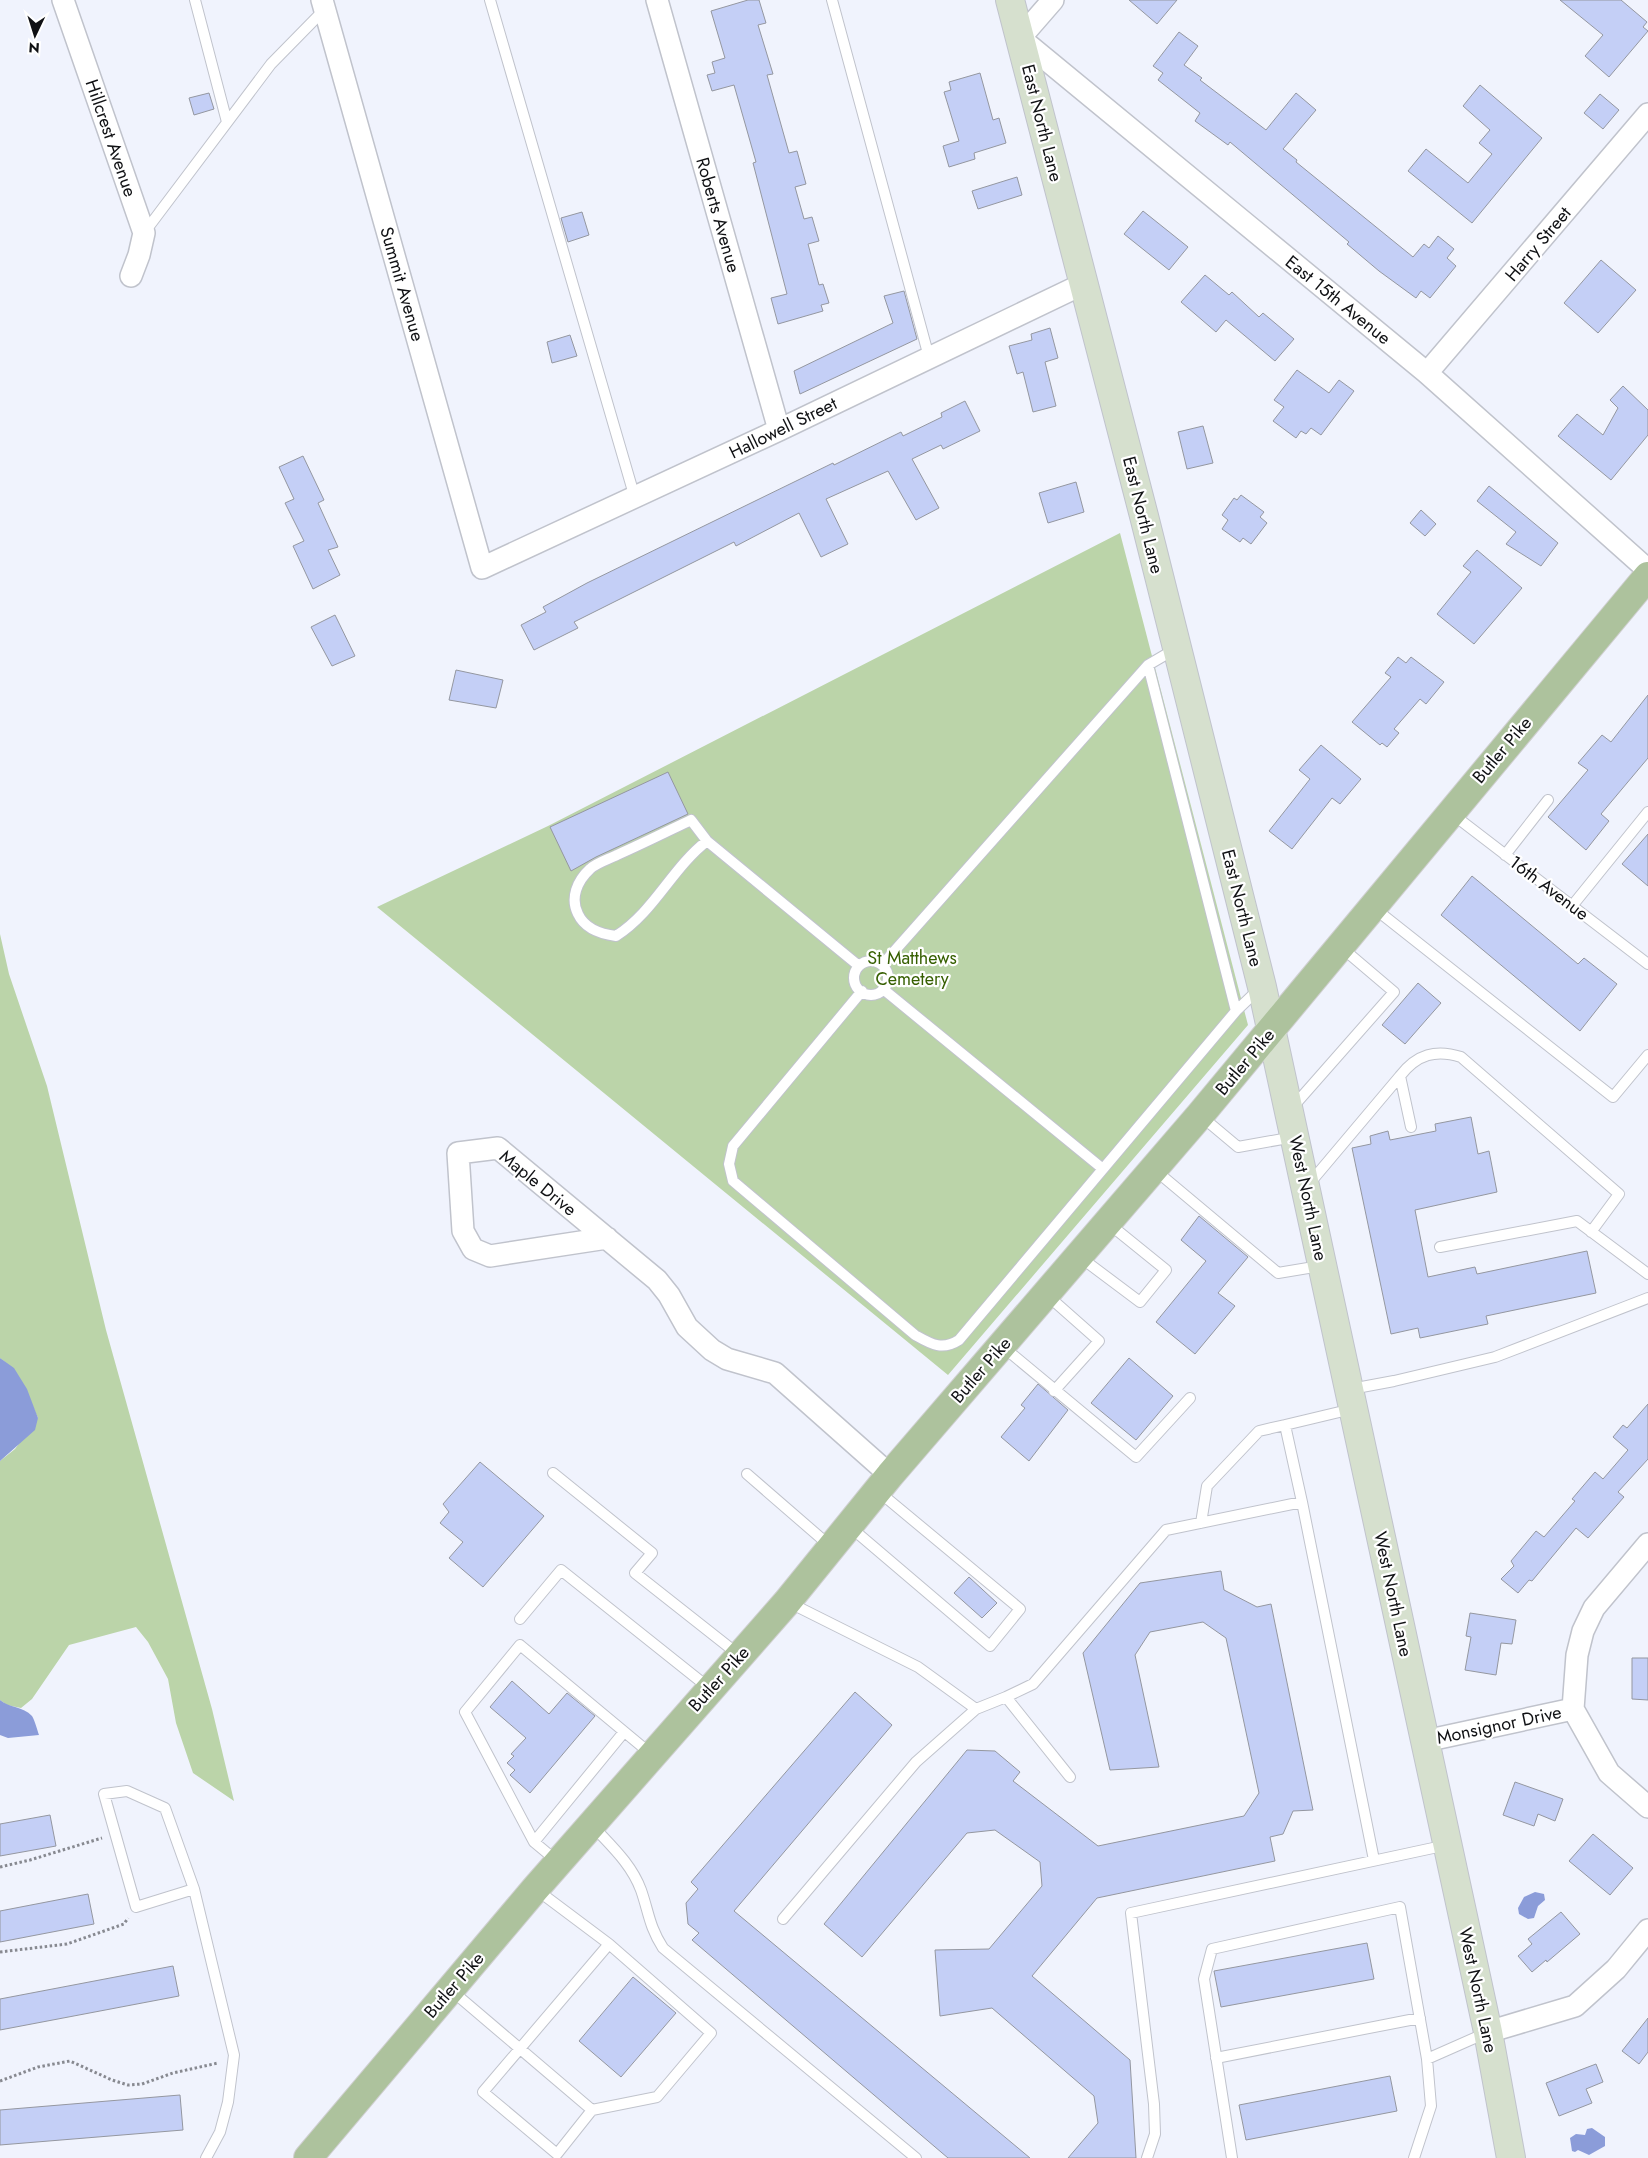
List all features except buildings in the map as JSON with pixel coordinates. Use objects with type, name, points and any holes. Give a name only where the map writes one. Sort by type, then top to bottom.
[{"type":"main road","name":"East North Lane","points":[[1010,0],[1177,648],[1262,987],[1271,1031]]},
{"type":"main road","name":"Butler Pike","points":[[308,2158],[535,1889],[787,1602],[884,1482],[1154,1170],[1648,576]]},
{"type":"main road","name":"West North Lane","points":[[1271,1031],[1488,2032],[1510,2158]]},
{"type":"street","name":"Hillcrest Avenue","points":[[63,0],[144,232]]},
{"type":"street","name":"Roberts Avenue","points":[[657,0],[779,430]]},
{"type":"street","points":[[1020,38],[1053,0]]},
{"type":"street","name":"Summit Avenue","points":[[324,5],[482,568]]},
{"type":"street","name":"East 15th Avenue","points":[[1020,38],[1427,373],[1648,570]]},
{"type":"street","name":"Harry Street","points":[[1427,373],[1648,114]]},
{"type":"street","points":[[130,276],[139,255],[144,232]]},
{"type":"street","name":"Hallowell Street","points":[[482,568],[779,430],[1083,284]]},
{"type":"street","name":"Maple Drive","points":[[606,1238],[490,1256],[473,1249],[463,1231],[458,1153],[498,1148],[657,1280],[669,1295],[687,1327],[712,1350],[727,1359],[775,1373],[884,1482]]},
{"type":"street","name":"Monsignor Drive","points":[[1648,1544],[1594,1608],[1583,1631],[1577,1655],[1573,1709],[1609,1773],[1648,1807]]},
{"type":"street","name":"Monsignor Drive","points":[[1425,1741],[1573,1709]]},
{"type":"street","points":[[1488,2032],[1575,2006],[1616,1969],[1648,1930]]},
{"type":"lane","points":[[195,0],[227,122]]},
{"type":"lane","points":[[490,0],[635,498]]},
{"type":"lane","points":[[832,0],[930,357]]},
{"type":"lane","points":[[144,232],[271,64],[324,5]]},
{"type":"lane","points":[[882,965],[1148,665],[1177,648]]},
{"type":"lane","points":[[1148,665],[1236,1011]]},
{"type":"lane","points":[[1505,855],[1548,800]]},
{"type":"lane","points":[[1572,906],[1648,812]]},
{"type":"lane","name":"16th Avenue","points":[[1450,813],[1648,964]]},
{"type":"lane","points":[[707,841],[675,872],[641,916],[616,936],[602,935],[585,925],[578,915],[573,902],[578,884],[591,868],[691,820],[707,841],[859,966]]},
{"type":"lane","points":[[1373,907],[1613,1097],[1648,1056]]},
{"type":"lane","points":[[1200,1115],[1238,1147],[1292,1124],[1394,992],[1340,946]]},
{"type":"lane","points":[[870,961],[882,965],[888,977],[883,989],[870,994],[862,991],[855,980],[859,966],[870,961]]},
{"type":"lane","points":[[862,991],[733,1146],[729,1164],[733,1181],[915,1335],[936,1347],[950,1346],[959,1340],[1236,1011],[1262,987]]},
{"type":"lane","points":[[883,989],[1103,1169]]},
{"type":"lane","points":[[1306,1187],[1409,1065],[1421,1057],[1434,1052],[1455,1055],[1473,1065],[1620,1194],[1591,1232]]},
{"type":"lane","points":[[1400,1076],[1411,1127]]},
{"type":"lane","points":[[1154,1170],[1278,1273],[1322,1266]]},
{"type":"lane","points":[[1440,1247],[1577,1221],[1648,1274]]},
{"type":"lane","points":[[1079,1257],[1140,1302],[1166,1270],[1108,1223]]},
{"type":"lane","points":[[1046,1295],[1099,1341],[1054,1391]]},
{"type":"lane","points":[[1201,1523],[1207,1486],[1259,1431],[1285,1425],[1394,1381],[1495,1357],[1648,1298]]},
{"type":"lane","points":[[1002,1346],[1136,1457],[1190,1398]]},
{"type":"lane","points":[[1285,1425],[1374,1860]]},
{"type":"lane","points":[[553,1472],[652,1553],[635,1573],[740,1655]]},
{"type":"lane","points":[[747,1474],[831,1547]]},
{"type":"lane","points":[[848,1526],[990,1646],[1020,1609],[884,1482]]},
{"type":"lane","points":[[783,1919],[916,1762],[976,1709],[1006,1698],[1033,1684],[1166,1530],[1302,1502]]},
{"type":"lane","points":[[520,1619],[560,1570],[710,1689]]},
{"type":"lane","points":[[787,1602],[918,1667],[976,1709]]},
{"type":"lane","points":[[559,1863],[534,1842],[465,1712],[520,1645],[652,1755]]},
{"type":"lane","points":[[1006,1698],[1070,1777]]},
{"type":"lane","points":[[534,1842],[624,1732]]},
{"type":"lane","points":[[194,1889],[136,1907],[104,1794],[126,1791],[165,1808],[194,1889],[234,2055],[228,2102],[220,2132],[210,2156]]},
{"type":"lane","points":[[592,1825],[628,1864],[640,1889],[648,1921],[663,1948],[916,2158]]},
{"type":"lane","points":[[1148,2158],[1155,2134],[1154,2104],[1130,1913],[1448,1845]]},
{"type":"lane","points":[[535,1889],[609,1944],[711,2033],[658,2097],[592,2110],[557,2154],[483,2092],[609,1944]]},
{"type":"lane","points":[[1232,2158],[1204,1978],[1212,1949],[1400,1906],[1427,2059],[1431,2106],[1414,2158]]},
{"type":"lane","points":[[450,1990],[592,2110]]},
{"type":"lane","points":[[1216,2058],[1420,2018]]},
{"type":"lane","points":[[1427,2059],[1488,2032]]},
{"type":"path","points":[[0,1867],[30,1860],[115,1834]]},
{"type":"path","points":[[0,1952],[67,1944],[124,1924],[136,1907]]},
{"type":"path","points":[[0,2081],[38,2067],[70,2061],[112,2080],[128,2085],[142,2084],[188,2069],[234,2061]]},
{"type":"green space","name":"St Matthews Cemetery","points":[[1120,533],[1248,1025],[948,1375],[377,907],[548,826]]},
{"type":"green space","points":[[0,934],[9,974],[47,1086],[106,1330],[212,1709],[234,1801],[193,1773],[176,1723],[168,1679],[148,1642],[136,1627],[69,1645],[32,1699],[21,1708],[7,1705],[0,1700],[0,1461],[15,1449],[38,1418],[19,1378],[8,1364],[0,1358]]},
{"type":"water","points":[[0,1358],[14,1368],[27,1389],[38,1418],[35,1430],[0,1461]]},
{"type":"water","points":[[0,1700],[32,1716],[39,1735],[8,1738],[0,1735]]},
{"type":"water","points":[[1535,1892],[1544,1894],[1545,1900],[1538,1906],[1534,1918],[1528,1919],[1519,1914],[1518,1908],[1524,1897]]},
{"type":"water","points":[[1592,2128],[1605,2137],[1605,2146],[1589,2155],[1578,2150],[1572,2151],[1570,2138],[1576,2134],[1585,2135],[1587,2129]]}]
